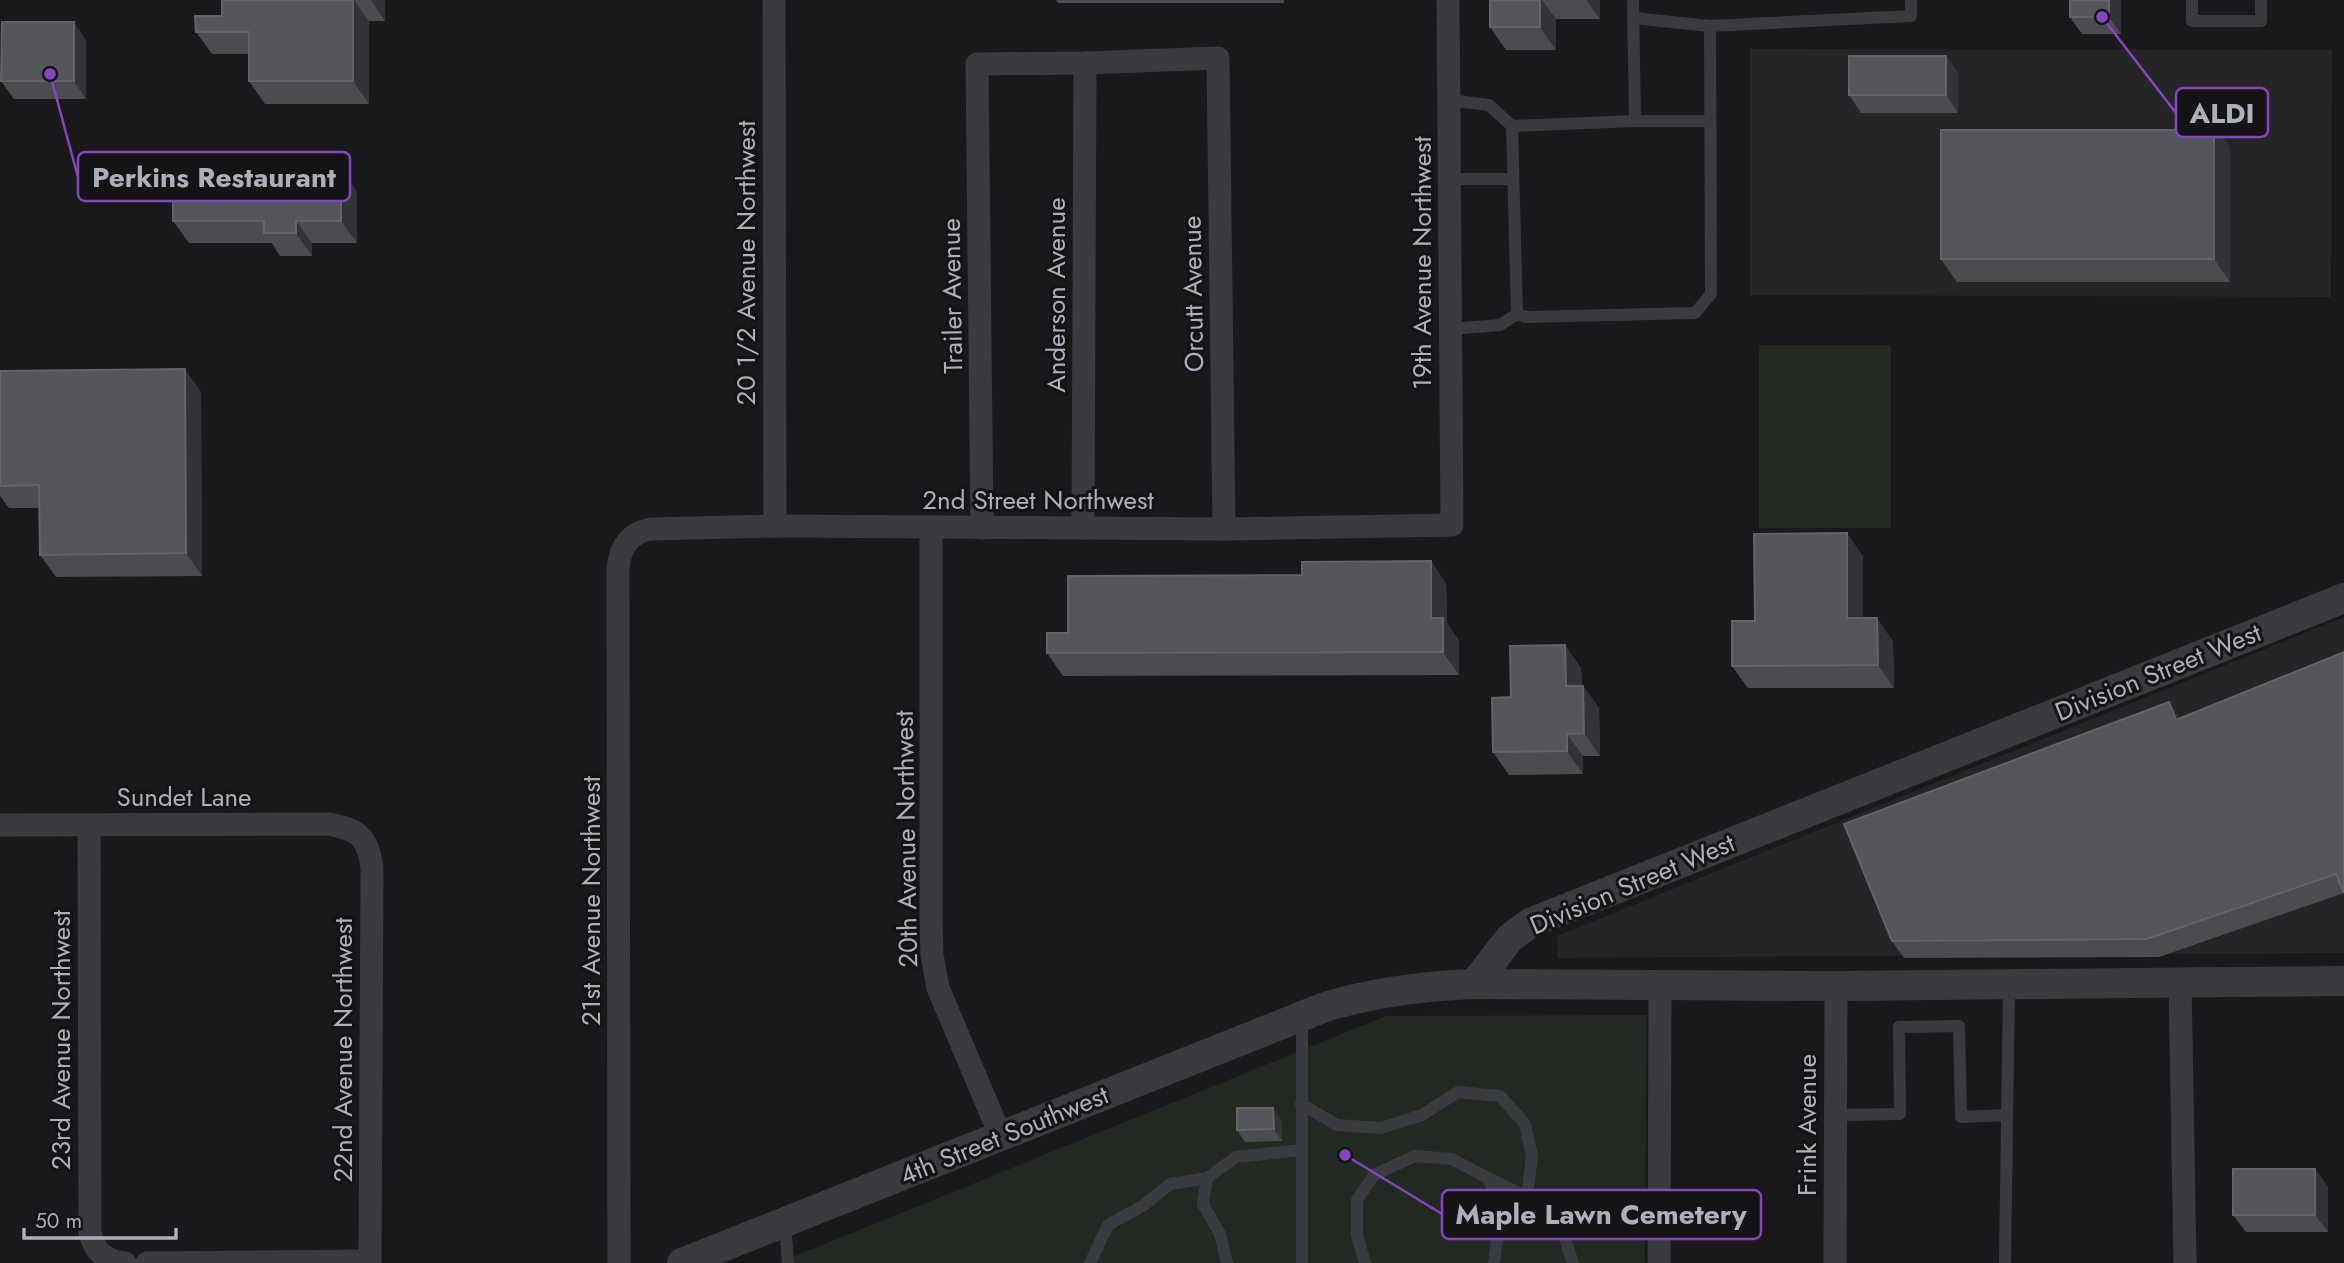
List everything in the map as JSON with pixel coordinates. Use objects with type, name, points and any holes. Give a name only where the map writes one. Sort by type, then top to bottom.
[{"type":"street","name":"20 1/2 Avenue Northwest","points":[[774,0],[775,526]]},
{"type":"street","name":"19th Avenue Northwest","points":[[1448,0],[1452,525]]},
{"type":"street","name":"Orcutt Avenue","points":[[1085,63],[1217,58],[1224,529]]},
{"type":"street","name":"Trailer Avenue","points":[[982,528],[977,64],[1085,63]]},
{"type":"street","name":"Anderson Avenue","points":[[1083,528],[1085,63]]},
{"type":"street","name":"2nd Street Northwest","points":[[627,540],[638,531],[651,529],[775,526],[1224,529],[1452,525]]},
{"type":"street","name":"20th Avenue Northwest","points":[[930,528],[932,955],[938,988],[1001,1137]]},
{"type":"street","name":"21st Avenue Northwest","points":[[620,1263],[618,569],[620,553],[627,540]]},
{"type":"street","name":"Division Street West","points":[[1474,984],[1510,938],[1530,923],[2344,598]]},
{"type":"street","name":"Sundet Lane","points":[[0,825],[329,824],[349,828],[364,839]]},
{"type":"street","name":"23rd Avenue Northwest","points":[[89,825],[90,1232],[92,1244],[98,1253],[113,1262],[125,1263]]},
{"type":"street","name":"22nd Avenue Northwest","points":[[364,839],[370,852],[372,868],[370,1262]]},
{"type":"street","points":[[1474,984],[1836,986],[2344,981]]},
{"type":"street","points":[[2180,982],[2185,1263]]},
{"type":"street","name":"4th Street Southwest","points":[[682,1263],[1314,1012],[1366,995],[1474,984]]},
{"type":"street","points":[[1659,1263],[1660,986]]},
{"type":"street","name":"Frink Avenue","points":[[1835,1263],[1836,986]]},
{"type":"street","points":[[147,1263],[370,1262]]},
{"type":"lane","points":[[1633,0],[1635,121]]},
{"type":"lane","points":[[1633,18],[1710,26],[1911,16],[1911,0]]},
{"type":"lane","points":[[2192,0],[2192,21],[2261,21],[2261,0]]},
{"type":"lane","points":[[1517,314],[1526,317],[1695,313],[1711,294],[1710,26]]},
{"type":"lane","points":[[1449,100],[1489,105],[1512,126],[1710,121]]},
{"type":"lane","points":[[1512,126],[1517,314]]},
{"type":"lane","points":[[1450,179],[1513,179]]},
{"type":"lane","points":[[1451,329],[1500,325],[1517,314]]},
{"type":"lane","points":[[2005,1263],[2009,984]]},
{"type":"lane","points":[[1302,1263],[1301,1104],[1314,1012]]},
{"type":"lane","points":[[1835,1115],[1900,1114],[1899,1027],[1959,1026],[1961,1117],[2007,1115]]},
{"type":"lane","points":[[1301,1104],[1337,1125],[1381,1128],[1423,1115],[1458,1092],[1500,1096],[1525,1124],[1532,1157],[1527,1197]]},
{"type":"lane","points":[[1090,1263],[1108,1225],[1144,1205],[1170,1184],[1207,1178],[1236,1157],[1301,1150]]},
{"type":"lane","points":[[1365,1263],[1357,1234],[1357,1200],[1374,1175],[1415,1156],[1452,1158],[1527,1197],[1559,1221],[1573,1263]]},
{"type":"lane","points":[[1207,1178],[1203,1204],[1220,1234],[1227,1263]]},
{"type":"lane","points":[[1488,1178],[1501,1208],[1494,1263]]},
{"type":"lane","points":[[785,1222],[788,1263]]},
{"type":"shaded area","points":[[1750,49],[2332,50],[2331,297],[1750,295]]},
{"type":"shaded area","points":[[1759,345],[1891,345],[1891,528],[1759,528]]},
{"type":"shaded area","points":[[2344,617],[2344,953],[1558,958],[1557,936]]},
{"type":"shaded area","points":[[1647,1015],[1645,1263],[778,1263],[1386,1016]]},
{"type":"building","points":[[222,0],[353,0],[353,81],[249,81],[249,32],[196,32],[195,16],[222,16]]},
{"type":"building","points":[[1490,0],[1540,0],[1540,27],[1490,27]]},
{"type":"building","points":[[2070,0],[2109,0],[2109,17],[2070,17]]},
{"type":"building","points":[[2,22],[74,22],[74,81],[1,81]]},
{"type":"building","points":[[1849,56],[1946,56],[1946,95],[1849,95]]},
{"type":"building","points":[[2178,124],[2214,124],[2214,259],[1941,259],[1941,130],[2178,130]]},
{"type":"building","points":[[286,168],[341,168],[341,221],[296,221],[296,233],[264,233],[264,221],[173,221],[173,181],[264,181],[264,172],[286,172]]},
{"type":"building","points":[[185,369],[186,553],[40,555],[39,485],[0,486],[0,371]]},
{"type":"building","points":[[1847,533],[1847,618],[1877,618],[1878,665],[1732,666],[1732,621],[1755,621],[1754,534]]},
{"type":"building","points":[[1431,561],[1431,618],[1443,618],[1443,652],[1047,653],[1047,633],[1068,633],[1068,576],[1302,575],[1302,562]]},
{"type":"building","points":[[1565,645],[1566,686],[1583,686],[1584,733],[1567,734],[1567,751],[1493,752],[1492,698],[1511,697],[1510,646]]},
{"type":"building","points":[[2344,652],[2344,893],[2336,874],[2147,939],[1892,941],[1844,824],[2169,702],[2176,720]]},
{"type":"building","points":[[1237,1108],[1273,1108],[1274,1129],[1237,1130]]},
{"type":"building","points":[[2233,1169],[2315,1169],[2315,1215],[2233,1215]]},
{"type":"place","name":"ALDI","points":[[2102,17]]},
{"type":"place","name":"Perkins Restaurant","points":[[50,74]]},
{"type":"place","name":"Maple Lawn Cemetery","points":[[1345,1155]]}]
